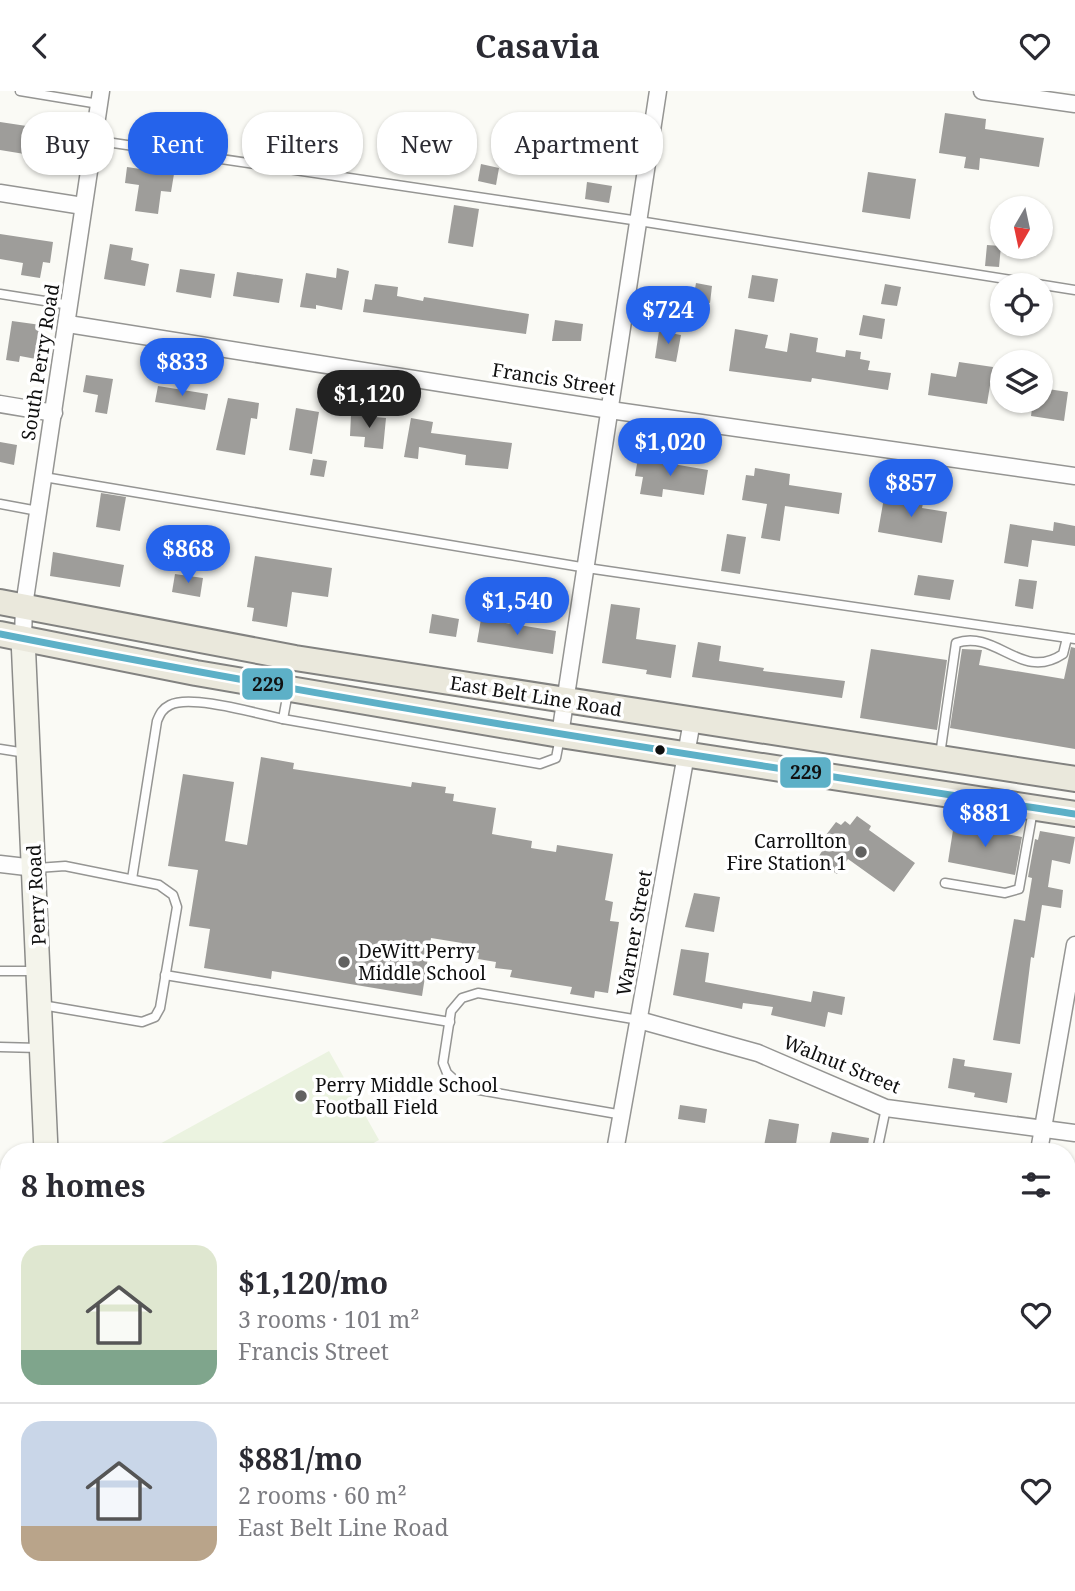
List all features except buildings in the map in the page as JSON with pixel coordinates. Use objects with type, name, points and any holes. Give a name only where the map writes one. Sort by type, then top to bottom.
[{"type":"main road","name":"East Belt Line Road","points":[[12,604],[295,658],[1075,779]]},
{"type":"main road","name":"East Belt Line Road","points":[[11,636],[289,689],[560,735],[1075,814]]},
{"type":"street","points":[[560,735],[658,91]]},
{"type":"street","points":[[982,91],[1075,104]]},
{"type":"street","name":"South Perry Road","points":[[11,636],[12,604],[38,511],[44,477],[71,306],[88,175]]},
{"type":"street","points":[[0,193],[83,206]]},
{"type":"street","name":"Francis Street","points":[[68,324],[610,410],[1075,476]]},
{"type":"street","points":[[0,404],[54,413]]},
{"type":"street","name":"Perry Road","points":[[11,636],[26,753],[35,869],[46,1143]]},
{"type":"street","name":"Warner Street","points":[[617,1143],[692,721]]},
{"type":"street","points":[[0,864],[35,869]]},
{"type":"street","points":[[1040,1143],[1075,945]]},
{"type":"street","name":"Walnut Street","points":[[639,1020],[758,1053],[886,1108],[1075,1133]]},
{"type":"lane","points":[[20,91],[100,98]]},
{"type":"lane","points":[[114,143],[639,221],[1075,290]]},
{"type":"lane","points":[[0,294],[71,306]]},
{"type":"lane","points":[[44,477],[587,568],[1071,638],[1063,654],[1040,664],[1019,660],[986,643],[965,639],[956,643],[939,759]]},
{"type":"lane","points":[[0,505],[38,511]]},
{"type":"lane","points":[[283,719],[289,689]]},
{"type":"lane","points":[[132,879],[157,722],[162,709],[172,703],[188,701],[540,764],[556,758],[560,735]]},
{"type":"lane","points":[[0,749],[26,753]]},
{"type":"lane","points":[[944,883],[1005,893],[1019,889],[1034,807]]},
{"type":"lane","points":[[35,869],[65,866],[159,885],[173,895],[177,907],[160,1008],[155,1017],[142,1022],[42,1005]]},
{"type":"lane","points":[[1,971],[40,971]]},
{"type":"lane","points":[[165,975],[450,1022]]},
{"type":"lane","points":[[623,1115],[462,1087],[447,1073],[443,1063],[452,1011],[462,998],[478,993],[639,1020]]},
{"type":"lane","points":[[0,1047],[43,1048]]},
{"type":"lane","points":[[879,1143],[886,1108]]},
{"type":"green space","name":"Perry Middle School Football Field","points":[[329,1051],[379,1140],[374,1143],[162,1143]]},
{"type":"transit line","name":"229","points":[[0,634],[402,708],[1075,814]]},
{"type":"place","name":"Carrollton Fire Station 1","points":[[861,852]]},
{"type":"place","name":"DeWitt Perry Middle School","points":[[344,962]]},
{"type":"place","name":"Perry Middle School Football Field","points":[[301,1096]]}]
